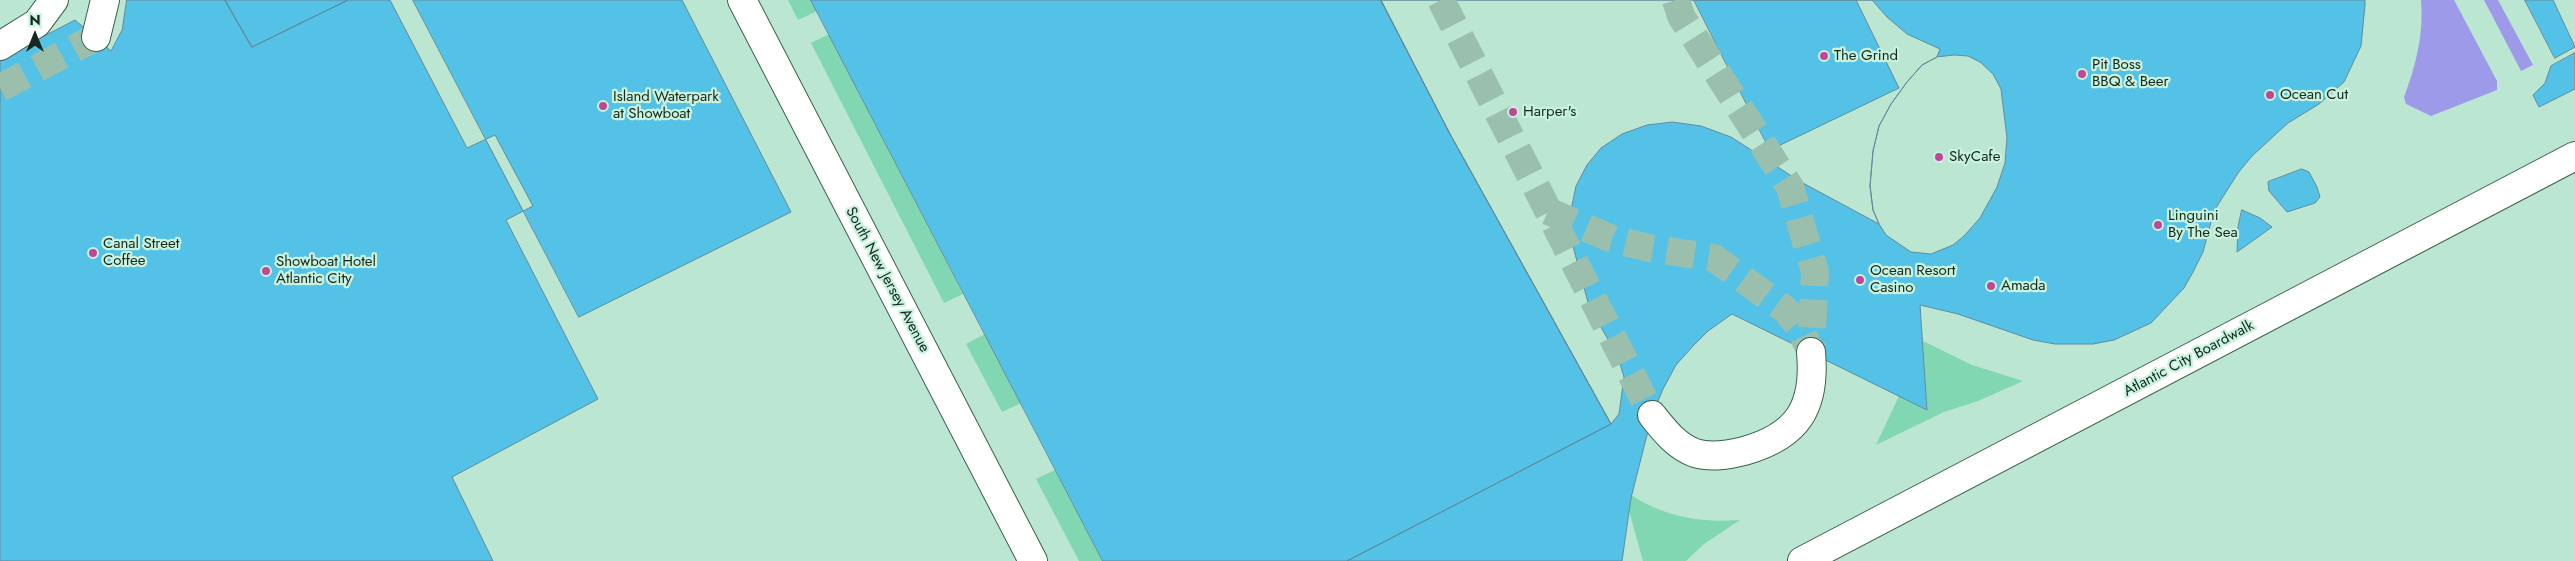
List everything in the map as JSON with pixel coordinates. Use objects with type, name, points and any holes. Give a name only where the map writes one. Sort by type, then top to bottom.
[{"type":"street","points":[[0,46],[37,23],[54,0]]},
{"type":"street","points":[[96,37],[106,0]]},
{"type":"street","name":"South New Jersey Avenue","points":[[742,0],[1032,561]]},
{"type":"street","name":"Atlantic City Boardwalk","points":[[1802,561],[2575,156]]},
{"type":"street","points":[[1652,415],[1674,440],[1694,452],[1718,455],[1764,445],[1789,430],[1799,419],[1806,406],[1812,376],[1811,352]]},
{"type":"green space","points":[[788,0],[811,0],[817,11],[798,20]]},
{"type":"green space","points":[[829,34],[963,294],[944,303],[811,43]]},
{"type":"green space","points":[[985,334],[1021,403],[1002,412],[966,344]]},
{"type":"green space","points":[[1923,341],[1972,365],[2023,381],[1978,401],[1944,412],[1876,445],[1899,396],[1927,410]]},
{"type":"green space","points":[[1055,470],[1103,561],[1079,561],[1036,479]]},
{"type":"green space","points":[[1631,495],[1657,509],[1684,517],[1726,521],[1740,520],[1704,544],[1686,561],[1643,561],[1629,511]]},
{"type":"shaded area","points":[[2421,0],[2454,0],[2497,81],[2497,90],[2431,116],[2406,104],[2404,97],[2412,73],[2420,37]]},
{"type":"shaded area","points":[[2484,0],[2498,0],[2533,65],[2521,71]]},
{"type":"building","name":"Showboat Hotel Atlantic City","points":[[127,0],[225,0],[252,47],[348,0],[390,0],[467,148],[495,135],[533,206],[506,220],[598,399],[452,477],[493,561],[0,561],[0,59],[75,20],[111,51],[122,30]]},
{"type":"building","points":[[225,0],[348,0],[252,47]]},
{"type":"building","name":"Island Waterpark at Showboat","points":[[413,0],[682,0],[791,212],[579,317]]},
{"type":"building","points":[[811,0],[1381,0],[1450,134],[1611,424],[1347,561],[1103,561]]},
{"type":"building","points":[[1381,0],[1872,0],[1887,17],[1907,34],[1940,49],[1937,57],[1922,65],[1907,82],[1891,104],[1879,126],[1873,151],[1870,186],[1873,210],[1879,224],[1801,182],[1731,137],[1701,126],[1672,122],[1647,125],[1622,134],[1601,148],[1587,165],[1576,186],[1571,210],[1571,239],[1589,306],[1618,357],[1624,377],[1619,414],[1611,424],[1450,134]]},
{"type":"building","name":"Ocean Resort Casino","points":[[1381,0],[2365,0],[2365,5],[2361,46],[2344,82],[2319,104],[2288,123],[2252,156],[2238,173],[2214,211],[2203,252],[2184,288],[2151,323],[2114,340],[2093,344],[2055,344],[2033,340],[1958,314],[1920,305],[1927,410],[1732,314],[1708,331],[1693,346],[1676,365],[1663,389],[1652,415],[1631,498],[1622,561],[1347,561],[1611,424],[1450,134]]},
{"type":"building","points":[[1694,0],[1856,0],[1899,88],[1770,150]]},
{"type":"building","points":[[2525,0],[2553,0],[2575,47],[2555,58]]},
{"type":"building","points":[[2575,53],[2575,89],[2539,107],[2533,95],[2545,83],[2551,66]]},
{"type":"building","points":[[1968,56],[1980,62],[1993,74],[2001,89],[2007,138],[2005,163],[1997,187],[1980,218],[1964,236],[1953,245],[1931,254],[1911,252],[1886,235],[1873,210],[1870,186],[1873,151],[1879,126],[1891,104],[1907,82],[1922,65],[1937,57]]},
{"type":"building","points":[[2302,169],[2309,172],[2320,197],[2315,203],[2287,212],[2269,191],[2268,182]]},
{"type":"building","points":[[2242,210],[2260,218],[2272,227],[2237,252],[2238,227]]},
{"type":"tunnel","points":[[1441,0],[1652,415]]},
{"type":"tunnel","points":[[1676,0],[1681,16],[1790,187],[1815,272],[1811,352]]},
{"type":"tunnel","points":[[0,88],[96,37]]},
{"type":"tunnel","points":[[1548,211],[1612,239],[1649,248],[1714,258],[1786,310],[1798,325],[1811,352]]},
{"type":"place","name":"The Grind","points":[[1824,56]]},
{"type":"place","name":"Pit Boss BBQ & Beer","points":[[2082,74]]},
{"type":"place","name":"Ocean Cut","points":[[2270,95]]},
{"type":"place","name":"Island Waterpark at Showboat","points":[[603,106]]},
{"type":"place","name":"Harper's","points":[[1513,112]]},
{"type":"place","name":"SkyCafe","points":[[1939,157]]},
{"type":"place","name":"Linguini By The Sea","points":[[2158,225]]},
{"type":"place","name":"Canal Street Coffee","points":[[93,253]]},
{"type":"place","name":"Showboat Hotel Atlantic City","points":[[266,271]]},
{"type":"place","name":"Ocean Resort Casino","points":[[1860,280]]},
{"type":"place","name":"Amada","points":[[1991,286]]}]
